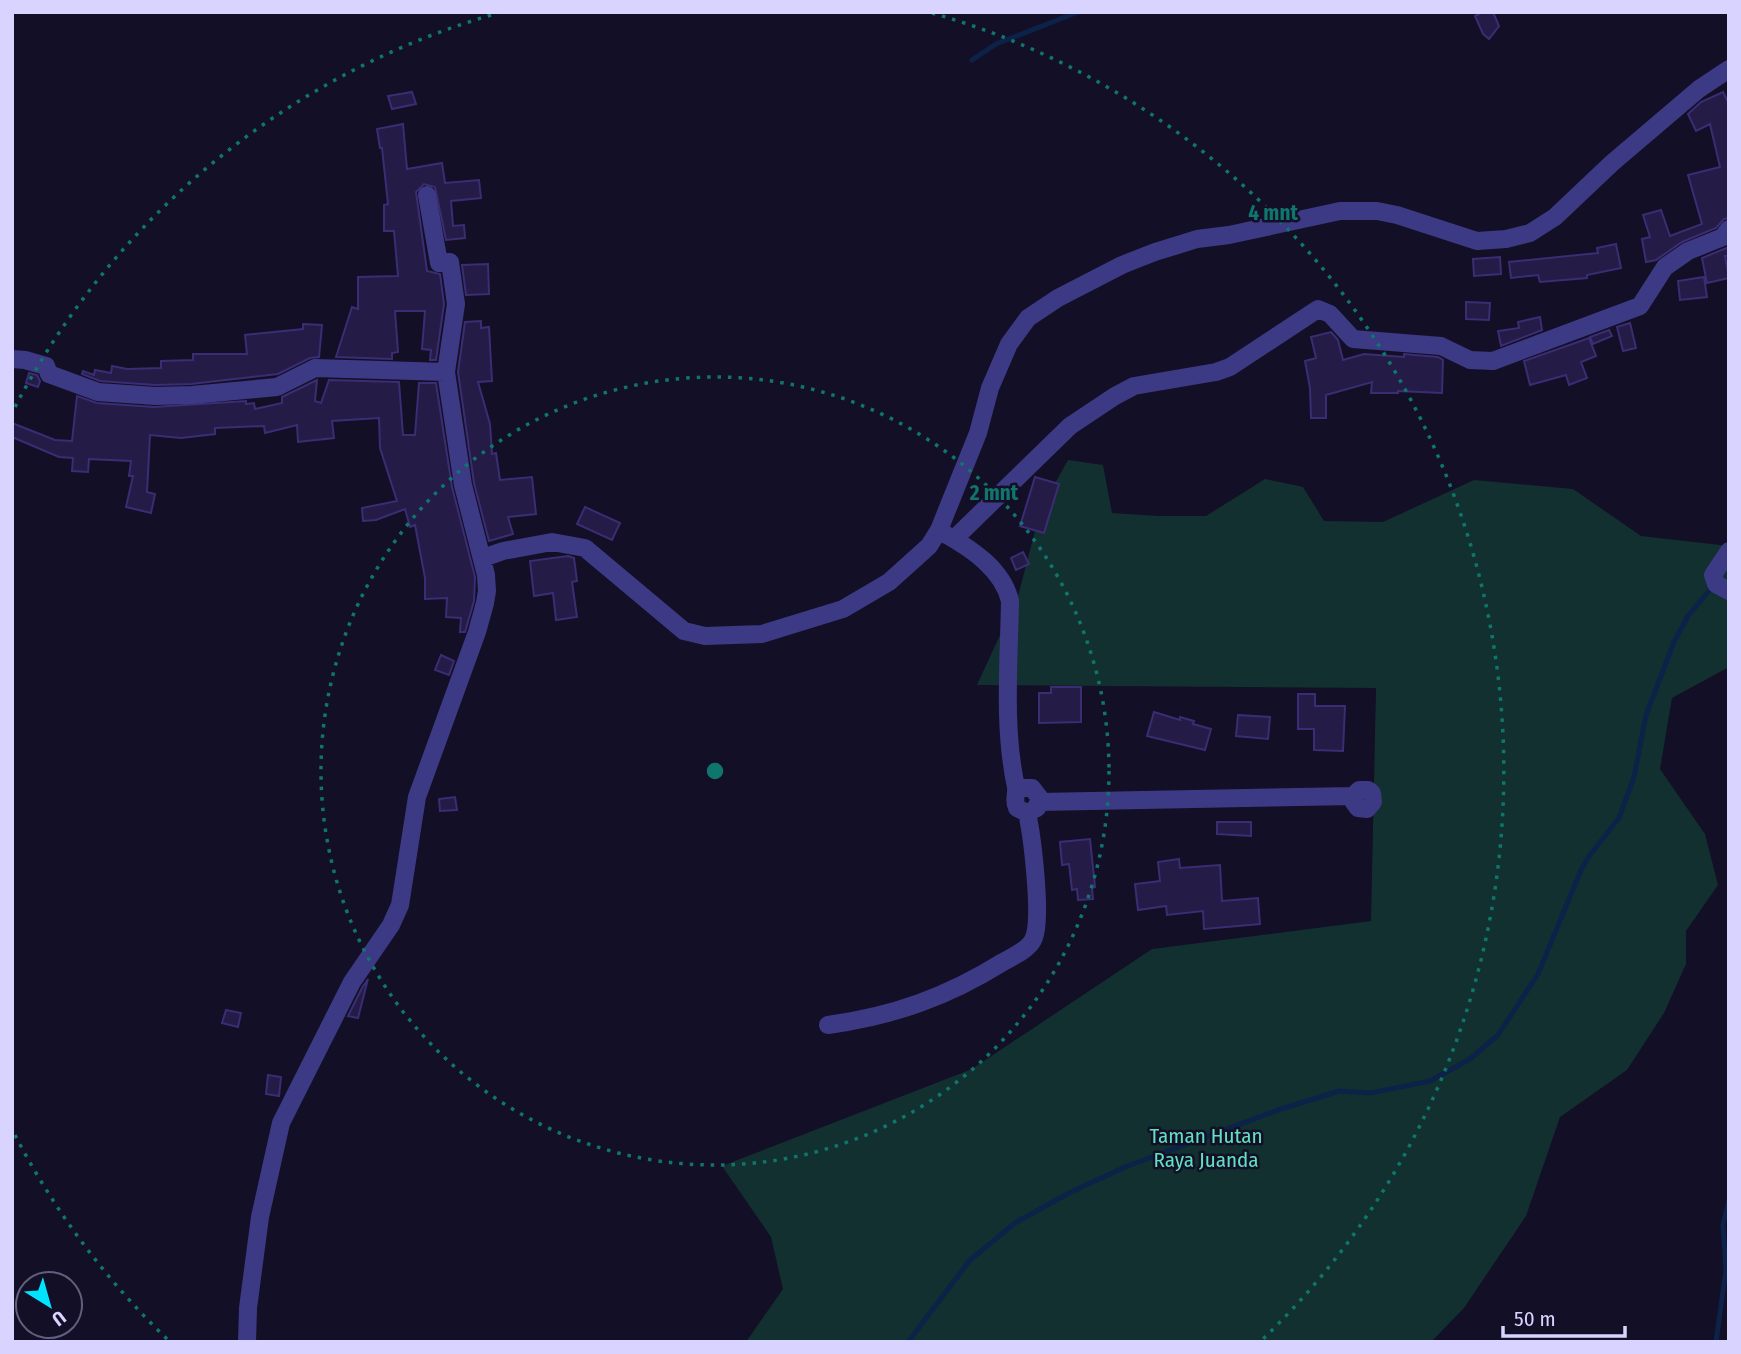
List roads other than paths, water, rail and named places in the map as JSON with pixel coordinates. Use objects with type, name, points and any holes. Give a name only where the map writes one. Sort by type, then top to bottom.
[{"type":"street","points":[[946,534],[990,388],[1009,344],[1028,318],[1058,298],[1122,265],[1197,239],[1229,235],[1340,211],[1377,211],[1397,215],[1477,241],[1506,239],[1530,233],[1555,217],[1612,163],[1699,89],[1729,69]]},
{"type":"street","points":[[247,1342],[248,1308],[258,1227],[281,1123],[352,982],[391,925],[400,905],[417,797],[477,632],[487,591],[483,558],[476,544],[463,485],[446,372],[456,304],[450,262],[439,263],[427,195]]},
{"type":"street","points":[[483,558],[503,551],[552,542],[585,548],[684,631],[705,636],[762,634],[843,609],[878,589],[1070,426],[1134,386],[1216,372],[1230,367],[1318,309],[1330,314],[1353,339],[1441,346],[1470,359],[1493,361],[1640,306],[1665,267],[1688,251],[1723,237],[1729,229]]},
{"type":"street","points":[[12,359],[46,366],[49,374],[78,386],[124,395],[192,395],[277,387],[315,368],[446,372]]},
{"type":"street","points":[[828,1025],[891,1014],[969,983],[1033,941],[1036,917],[1033,807],[1037,792],[1032,788],[1021,788],[1017,792],[1012,772],[1008,737],[1010,601],[1002,579],[946,534]]},
{"type":"street","points":[[1729,551],[1713,575],[1716,584],[1729,591]]},
{"type":"street","points":[[1033,807],[1353,796]]},
{"type":"waterway","points":[[972,60],[996,44],[1078,12]]},
{"type":"waterway","points":[[908,1342],[970,1260],[1015,1223],[1069,1193],[1125,1167],[1278,1110],[1339,1091],[1370,1093],[1430,1081],[1470,1059],[1498,1035],[1538,974],[1581,870],[1619,818],[1634,777],[1646,715],[1674,642],[1688,616],[1713,586]]},
{"type":"waterway","points":[[1716,1342],[1726,1270],[1723,1225],[1729,1200]]},
{"type":"park label","name":"Taman Hutan Raya Juanda","points":[[1206,1148]]}]
